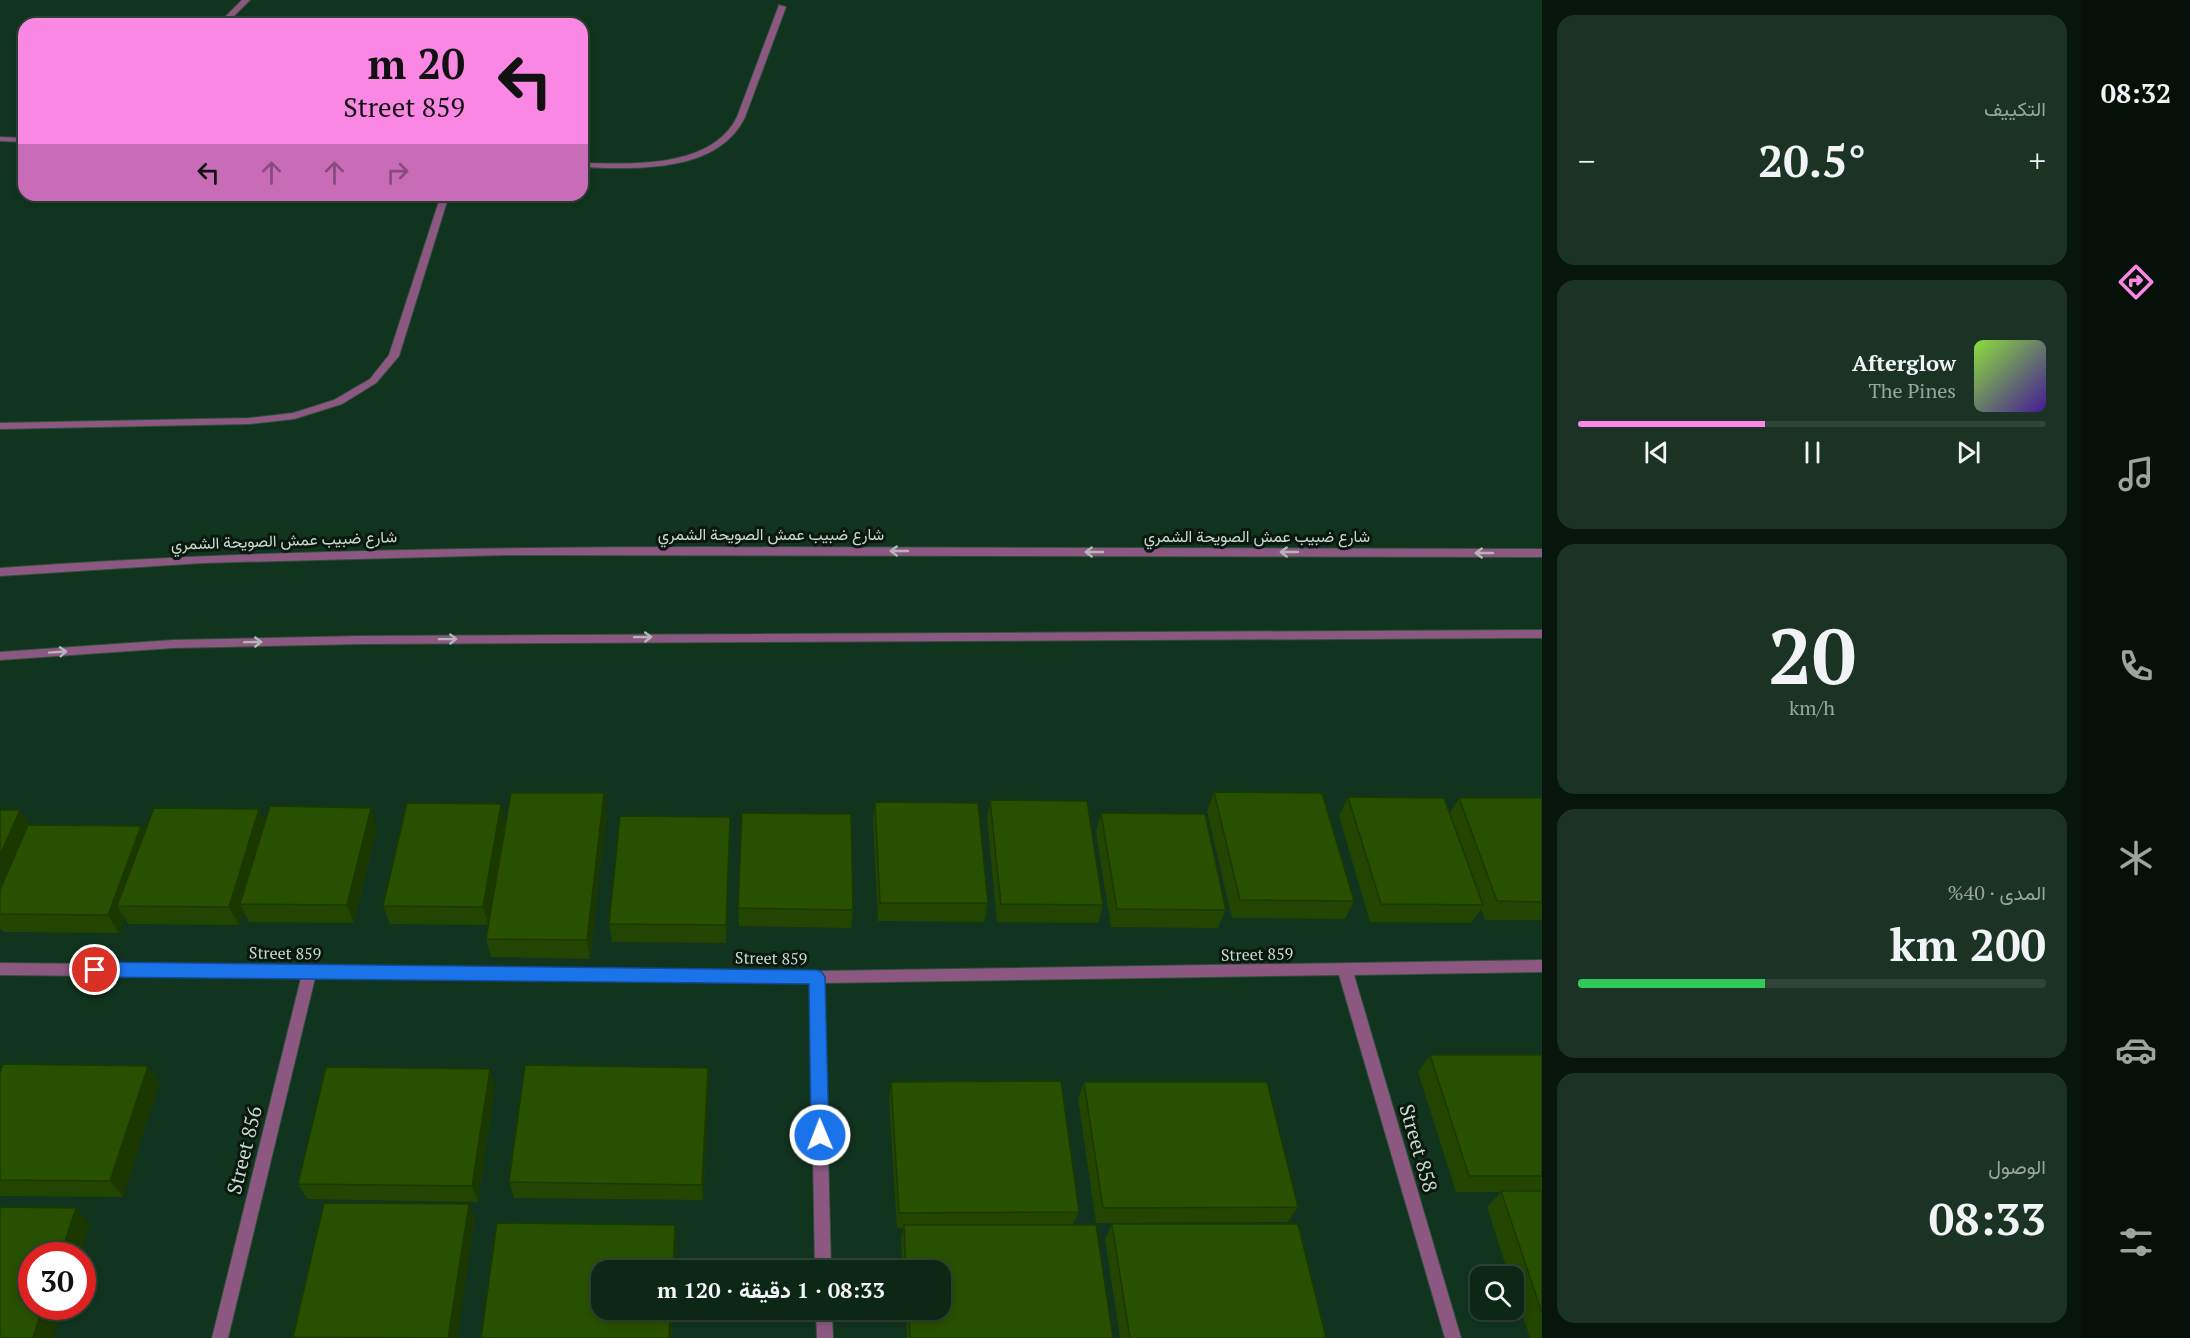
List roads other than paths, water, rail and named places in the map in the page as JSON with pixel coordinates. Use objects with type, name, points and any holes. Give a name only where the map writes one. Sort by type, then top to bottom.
[{"type":"street","points":[[228,18],[246,0]]},
{"type":"street","points":[[588,165],[634,166],[669,162],[700,153],[723,139],[737,124],[782,7]]},
{"type":"street","points":[[0,139],[18,140]]},
{"type":"street","points":[[0,426],[260,420],[317,410],[356,392],[373,381],[394,356],[443,201]]},
{"type":"street","name":"شارع ضبيب عمش الصويحة الشمري","points":[[0,572],[107,563],[373,552],[622,550],[1542,553]]},
{"type":"street","points":[[0,656],[173,644],[361,640],[1542,634]]},
{"type":"street","name":"Street 859","points":[[0,969],[817,977],[1542,966]]},
{"type":"street","name":"Street 858","points":[[1345,970],[1453,1338]]},
{"type":"street","name":"Street 856","points":[[219,1338],[310,971]]},
{"type":"street","points":[[817,977],[824,1260]]},
{"type":"street","points":[[824,1320],[825,1338]]}]
